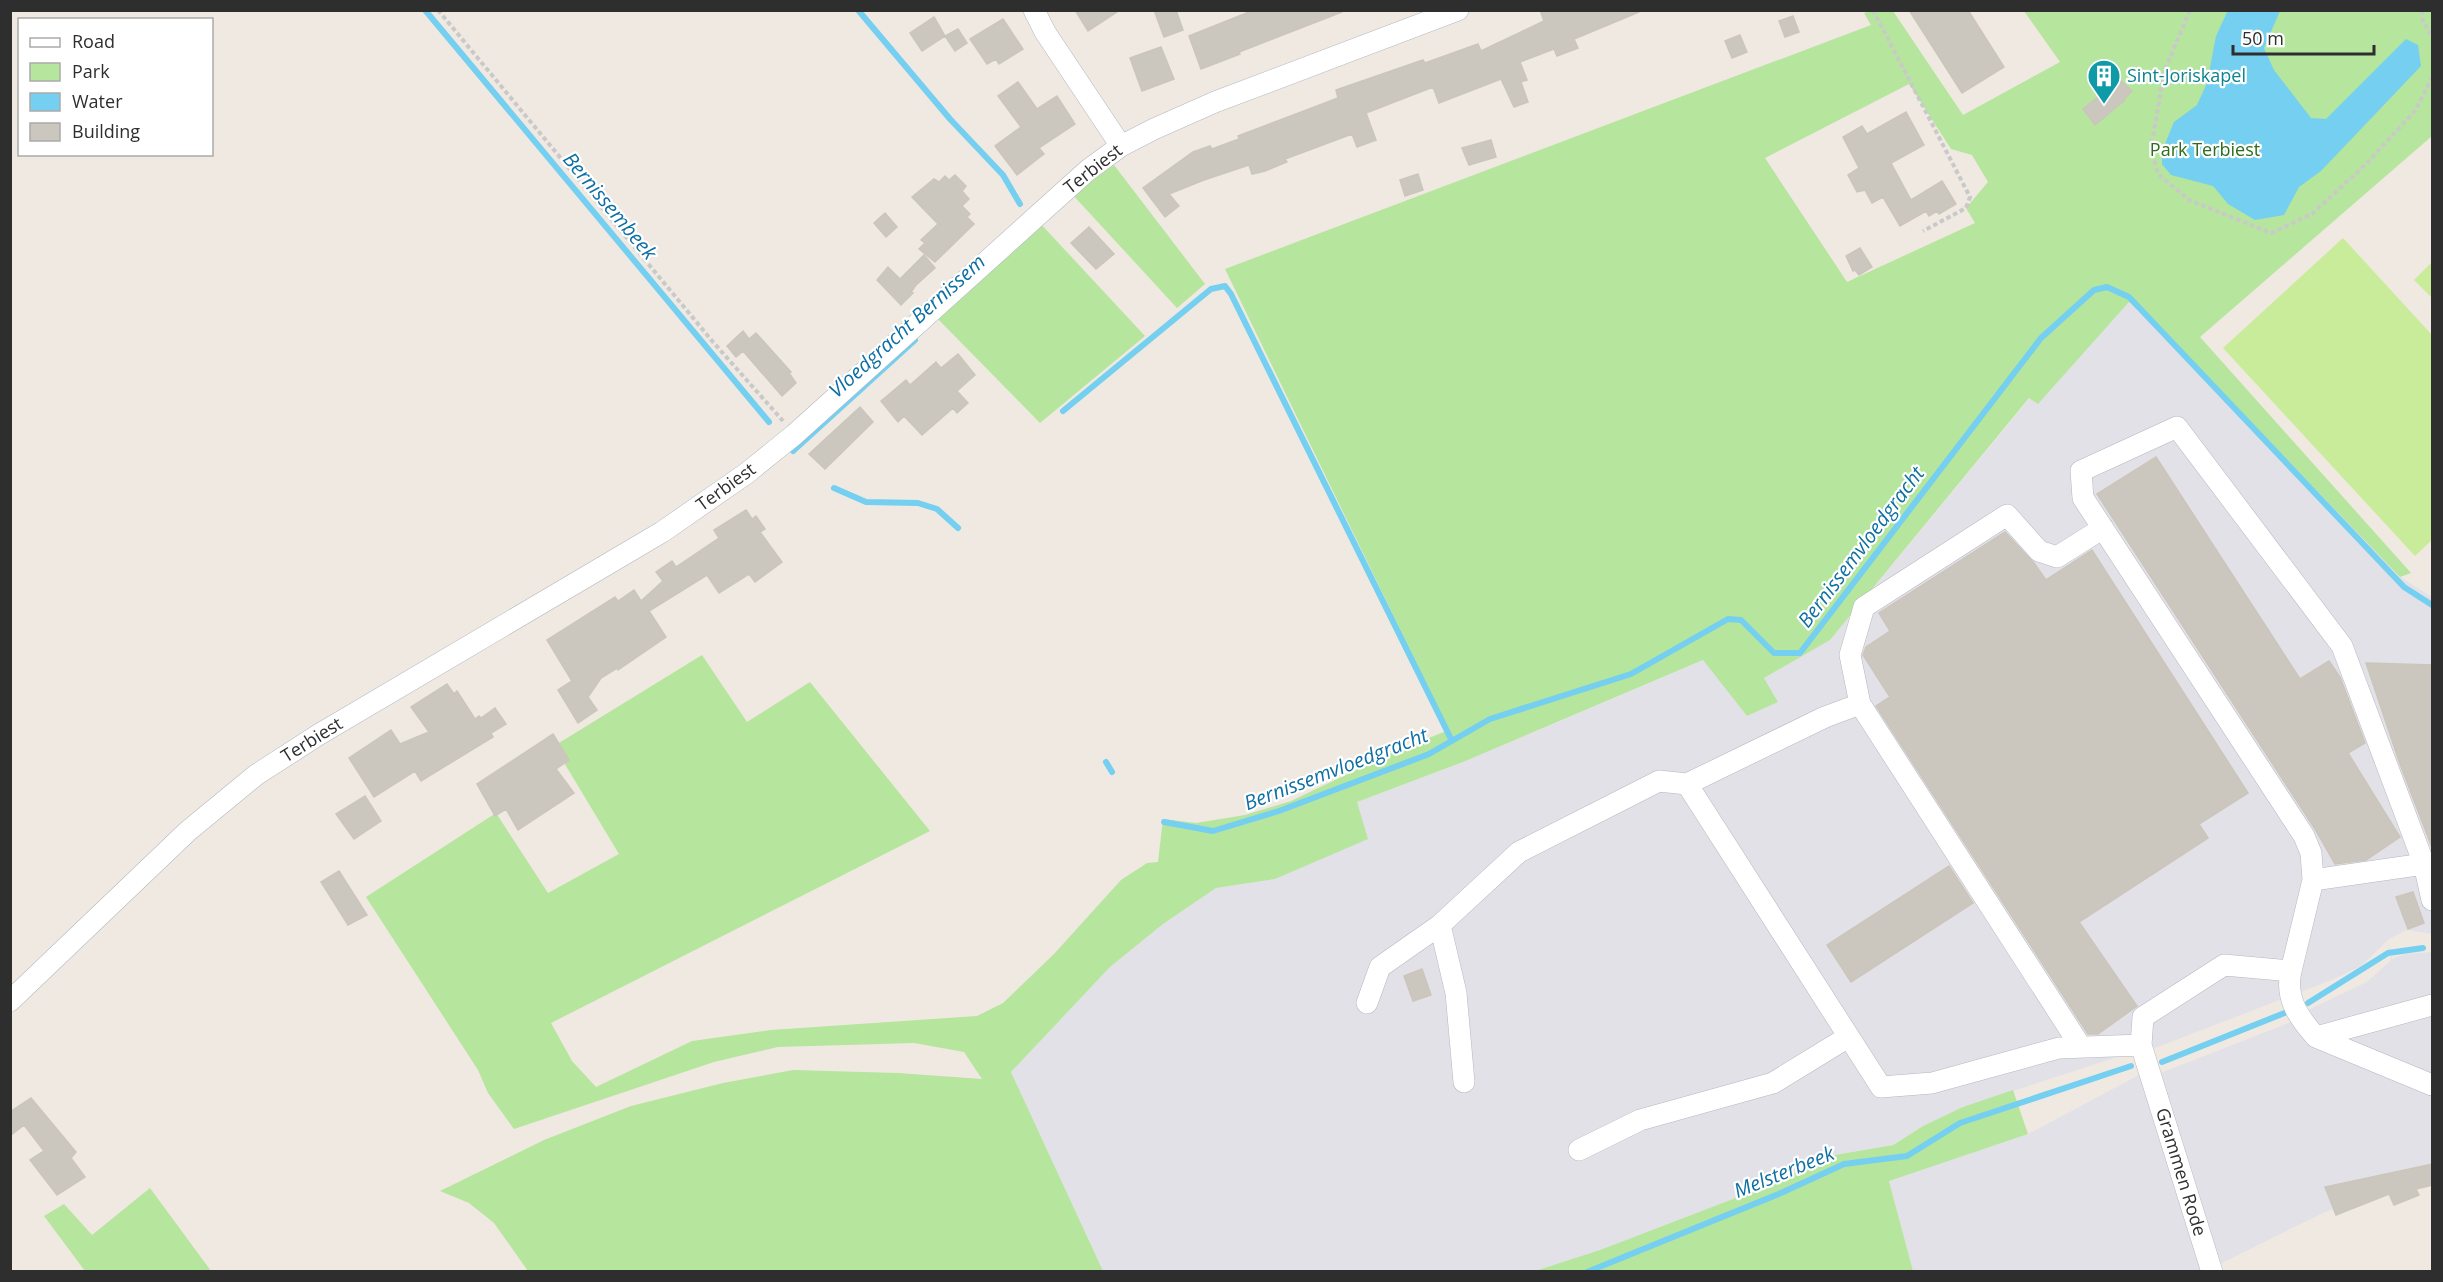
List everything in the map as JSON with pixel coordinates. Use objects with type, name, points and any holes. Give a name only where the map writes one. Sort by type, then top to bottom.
[{"type":"street","points":[[1034,10],[1045,32],[1121,146]]},
{"type":"street","name":"Terbiest","points":[[10,1002],[188,831],[256,775],[318,735],[662,532],[747,473],[794,435],[1080,178],[1121,146],[1215,102],[1458,10]]},
{"type":"street","points":[[2433,900],[2424,864],[2342,646],[2177,427],[2081,471],[2083,498],[2304,836],[2311,853],[2313,880],[2288,986],[2290,997],[2304,1023],[2316,1036],[2433,1085]]},
{"type":"street","points":[[2081,1047],[1860,704],[1850,655],[1864,607],[2007,515],[2039,551],[2057,557],[2103,528]]},
{"type":"street","points":[[1367,1003],[1380,967],[1440,925],[1519,852],[1659,781],[1687,784],[1825,717],[1860,704]]},
{"type":"street","points":[[1687,784],[1881,1087],[1932,1083],[2059,1048],[2141,1046],[2143,1017],[2224,965],[2291,971]]},
{"type":"street","points":[[2313,880],[2424,864]]},
{"type":"street","points":[[1440,925],[1456,993],[1464,1082]]},
{"type":"street","points":[[2316,1036],[2433,1005]]},
{"type":"street","points":[[1579,1150],[1640,1120],[1773,1083],[1848,1037]]},
{"type":"street","name":"Grammen Rode","points":[[2141,1046],[2212,1272]]},
{"type":"path","points":[[438,10],[712,342],[794,435]]},
{"type":"path","points":[[1873,10],[1970,197],[1966,208],[1923,231]]},
{"type":"path","points":[[2190,10],[2164,72],[2151,149],[2158,174],[2189,200],[2271,233],[2312,214],[2366,164],[2415,111],[2433,78]]},
{"type":"path","points":[[2422,10],[2422,21],[2433,36]]},
{"type":"shaded area","points":[[2129,302],[2188,358],[2400,577],[2432,597],[2432,934],[2407,930],[2387,940],[2392,959],[2406,954],[2432,952],[2432,1176],[2327,1211],[2206,1271],[1913,1271],[1889,1180],[2028,1134],[2141,1074],[2163,1072],[2291,1022],[2310,1009],[2367,982],[2391,960],[2387,941],[2361,966],[2334,979],[2155,1048],[2111,1059],[1964,1107],[1923,1126],[1892,1145],[1835,1155],[1759,1189],[1600,1250],[1535,1271],[1103,1271],[1011,1072],[1110,967],[1163,924],[1216,888],[1275,879],[1357,802],[1463,762],[1704,660],[1747,716],[1778,702],[1764,678],[1830,640],[2030,398],[2038,403]]},
{"type":"green space","name":"Park Terbiest","points":[[1893,11],[1963,115],[2060,62],[2024,11],[2432,11],[2432,136],[2200,337],[2411,573],[2400,577],[2189,358],[2129,302],[2038,404],[2029,398],[1830,640],[1764,678],[1778,702],[1747,716],[1703,660],[1463,762],[1357,802],[1368,839],[1275,879],[1216,888],[1163,924],[1110,967],[1011,1072],[1103,1271],[528,1271],[494,1223],[469,1203],[440,1191],[544,1140],[631,1106],[723,1083],[793,1070],[898,1073],[982,1079],[964,1052],[914,1043],[778,1047],[714,1062],[514,1129],[488,1093],[478,1070],[366,897],[496,813],[548,893],[619,854],[554,746],[702,655],[747,722],[810,682],[930,831],[551,1023],[572,1061],[596,1087],[692,1041],[771,1030],[977,1016],[1003,1003],[1054,954],[1121,880],[1147,863],[1158,862],[1163,819],[1196,823],[1245,815],[1291,801],[1396,751],[1449,730],[1225,269],[1871,25],[1864,13]],"holes":[[[1909,84],[1951,149],[1972,155],[1988,182],[1966,208],[1975,223],[1847,282],[1765,158]]]},
{"type":"green space","points":[[1114,165],[1205,284],[1177,308],[1072,194]]},
{"type":"green space","points":[[1038,221],[1145,336],[1040,423],[935,316]]},
{"type":"green space","points":[[2343,238],[2432,335],[2432,540],[2415,556],[2223,348]]},
{"type":"green space","points":[[2432,262],[2432,298],[2414,280]]},
{"type":"green space","points":[[2013,1090],[2028,1134],[1889,1181],[1913,1271],[1535,1271],[1600,1250],[1759,1189],[1835,1155],[1893,1145],[1923,1126],[1963,1107]]},
{"type":"green space","points":[[150,1188],[211,1271],[85,1271],[44,1216],[64,1204],[92,1235]]},
{"type":"water","points":[[2228,10],[2280,11],[2264,48],[2274,70],[2311,118],[2326,119],[2406,39],[2418,45],[2421,66],[2321,171],[2299,187],[2284,215],[2255,220],[2228,204],[2213,186],[2171,175],[2162,164],[2162,151],[2174,122],[2197,105],[2207,83],[2216,36]]},
{"type":"building","points":[[1075,10],[1120,10],[1088,31]]},
{"type":"building","points":[[1154,10],[1176,10],[1183,30],[1164,37]]},
{"type":"building","points":[[1254,10],[1342,10],[1342,12],[1201,69],[1189,36]]},
{"type":"building","points":[[1540,10],[1639,12],[1574,39],[1578,48],[1557,56],[1554,49],[1520,62],[1527,80],[1521,82],[1528,102],[1514,107],[1501,79],[1439,103],[1433,87],[1366,113],[1376,140],[1357,147],[1352,134],[1285,159],[1287,162],[1265,171],[1252,174],[1249,165],[1204,180],[1169,194],[1179,206],[1165,217],[1143,188],[1193,152],[1210,146],[1212,149],[1239,139],[1238,136],[1338,98],[1336,90],[1478,44],[1481,51],[1544,21]]},
{"type":"building","points":[[1909,10],[1968,10],[2004,67],[1962,93]]},
{"type":"building","points":[[1793,16],[1799,32],[1785,37],[1779,21]]},
{"type":"building","points":[[934,17],[945,36],[922,51],[910,33]]},
{"type":"building","points":[[1003,19],[1023,49],[999,64],[996,59],[987,64],[970,39]]},
{"type":"building","points":[[958,29],[967,43],[955,51],[945,36]]},
{"type":"building","points":[[1740,35],[1747,52],[1732,58],[1725,41]]},
{"type":"building","points":[[1161,47],[1174,79],[1142,91],[1130,58]]},
{"type":"building","name":"Sint-Joriskapel","points":[[2120,80],[2132,91],[2125,100],[2095,125],[2083,109]]},
{"type":"building","points":[[1018,82],[1037,109],[1057,96],[1075,124],[1039,148],[1044,154],[1017,175],[995,146],[1021,127],[998,96]]},
{"type":"building","points":[[1906,112],[1924,145],[1891,163],[1911,200],[1942,181],[1956,204],[1939,214],[1937,211],[1929,216],[1926,211],[1900,226],[1883,197],[1872,203],[1865,190],[1857,192],[1848,175],[1859,168],[1843,137],[1862,126],[1867,134]]},
{"type":"building","points":[[1491,140],[1496,157],[1469,165],[1462,148]]},
{"type":"building","points":[[1418,174],[1423,190],[1405,196],[1400,180]]},
{"type":"building","points":[[955,175],[966,186],[962,191],[969,199],[962,206],[970,214],[967,217],[974,224],[935,262],[919,249],[925,243],[921,240],[938,224],[912,197],[934,179],[939,182],[945,176],[949,180]]},
{"type":"building","points":[[885,213],[897,227],[886,237],[874,223]]},
{"type":"building","points":[[1089,227],[1114,254],[1096,269],[1071,243]]},
{"type":"building","points":[[1860,248],[1872,267],[1859,275],[1855,270],[1853,271],[1846,256]]},
{"type":"building","points":[[924,255],[935,268],[916,285],[911,292],[913,293],[901,305],[877,280],[888,267],[900,279]]},
{"type":"building","points":[[743,331],[749,339],[756,333],[791,372],[789,373],[796,383],[782,396],[743,351],[736,357],[727,346]]},
{"type":"building","points":[[958,354],[975,375],[957,391],[968,403],[957,413],[953,408],[922,435],[904,416],[898,422],[881,401],[906,380],[910,385],[936,362],[941,368]]},
{"type":"building","points":[[860,407],[873,422],[825,469],[809,454]]},
{"type":"building","points":[[2156,457],[2300,679],[2329,661],[2340,677],[2365,743],[2348,753],[2400,837],[2366,860],[2335,864],[2315,829],[2097,494]]},
{"type":"building","points":[[746,510],[752,519],[756,516],[765,529],[760,532],[782,562],[755,582],[749,574],[719,593],[707,575],[649,611],[666,637],[618,670],[617,668],[601,678],[588,697],[597,710],[578,723],[558,690],[572,681],[547,640],[615,597],[618,601],[634,590],[641,601],[663,581],[656,572],[672,561],[676,567],[719,538],[714,530]]},
{"type":"building","points":[[2005,532],[2034,563],[2046,580],[2092,550],[2248,793],[2199,824],[2208,838],[2079,922],[2137,1006],[2098,1034],[2088,1034],[1876,706],[1890,697],[1863,655],[1866,647],[1890,631],[1879,613]]},
{"type":"building","points":[[2366,663],[2433,665],[2433,850],[2400,764]]},
{"type":"building","points":[[447,684],[454,694],[457,691],[475,719],[479,716],[481,718],[495,708],[506,724],[491,733],[493,737],[421,781],[415,771],[374,797],[349,758],[391,730],[400,744],[429,732],[411,707]]},
{"type":"building","points":[[553,734],[569,760],[556,769],[574,793],[518,830],[506,809],[495,816],[477,784]]},
{"type":"building","points":[[365,796],[381,821],[354,839],[336,814]]},
{"type":"building","points":[[1949,866],[1973,903],[1851,982],[1827,945]]},
{"type":"building","points":[[339,871],[367,915],[348,925],[321,882]]},
{"type":"building","points":[[2413,892],[2424,923],[2408,929],[2396,897]]},
{"type":"building","points":[[1422,969],[1431,995],[1413,1001],[1404,976]]},
{"type":"building","points":[[31,1098],[76,1152],[71,1158],[85,1177],[57,1195],[30,1160],[44,1151],[24,1125],[10,1136],[10,1112]]},
{"type":"building","points":[[2433,1164],[2433,1185],[2416,1189],[2419,1195],[2394,1205],[2389,1194],[2336,1215],[2325,1187]]},
{"type":"waterway","name":"Bernissembeek","points":[[425,10],[769,422]]},
{"type":"waterway","name":"Vloedgracht Bernissem","points":[[858,10],[950,119],[1003,175],[1020,204]]},
{"type":"waterway","points":[[1063,411],[1211,289],[1225,286],[1452,741]]},
{"type":"waterway","name":"Bernissemvloedgracht","points":[[1164,822],[1213,831],[1279,811],[1429,754],[1490,719],[1631,674],[1728,619],[1741,620],[1774,653],[1800,653],[2041,338],[2094,290],[2107,287],[2129,297],[2404,587],[2432,605]]},
{"type":"waterway","name":"Vloedgracht Bernissem","points":[[793,451],[915,340]]},
{"type":"waterway","name":"Bernissemvloedgracht","points":[[834,488],[866,502],[918,503],[937,509],[958,528]]},
{"type":"waterway","name":"Bernissemvloedgracht","points":[[1106,762],[1112,772]]},
{"type":"waterway","name":"Melsterbeek","points":[[2308,1003],[2388,953],[2423,948]]},
{"type":"waterway","name":"Melsterbeek","points":[[2162,1062],[2287,1012]]},
{"type":"waterway","name":"Melsterbeek","points":[[1587,1272],[1781,1193],[1844,1164],[1907,1156],[1960,1123],[2131,1066]]},
{"type":"place","name":"Sint-Joriskapel","points":[[2104,105]]}]
